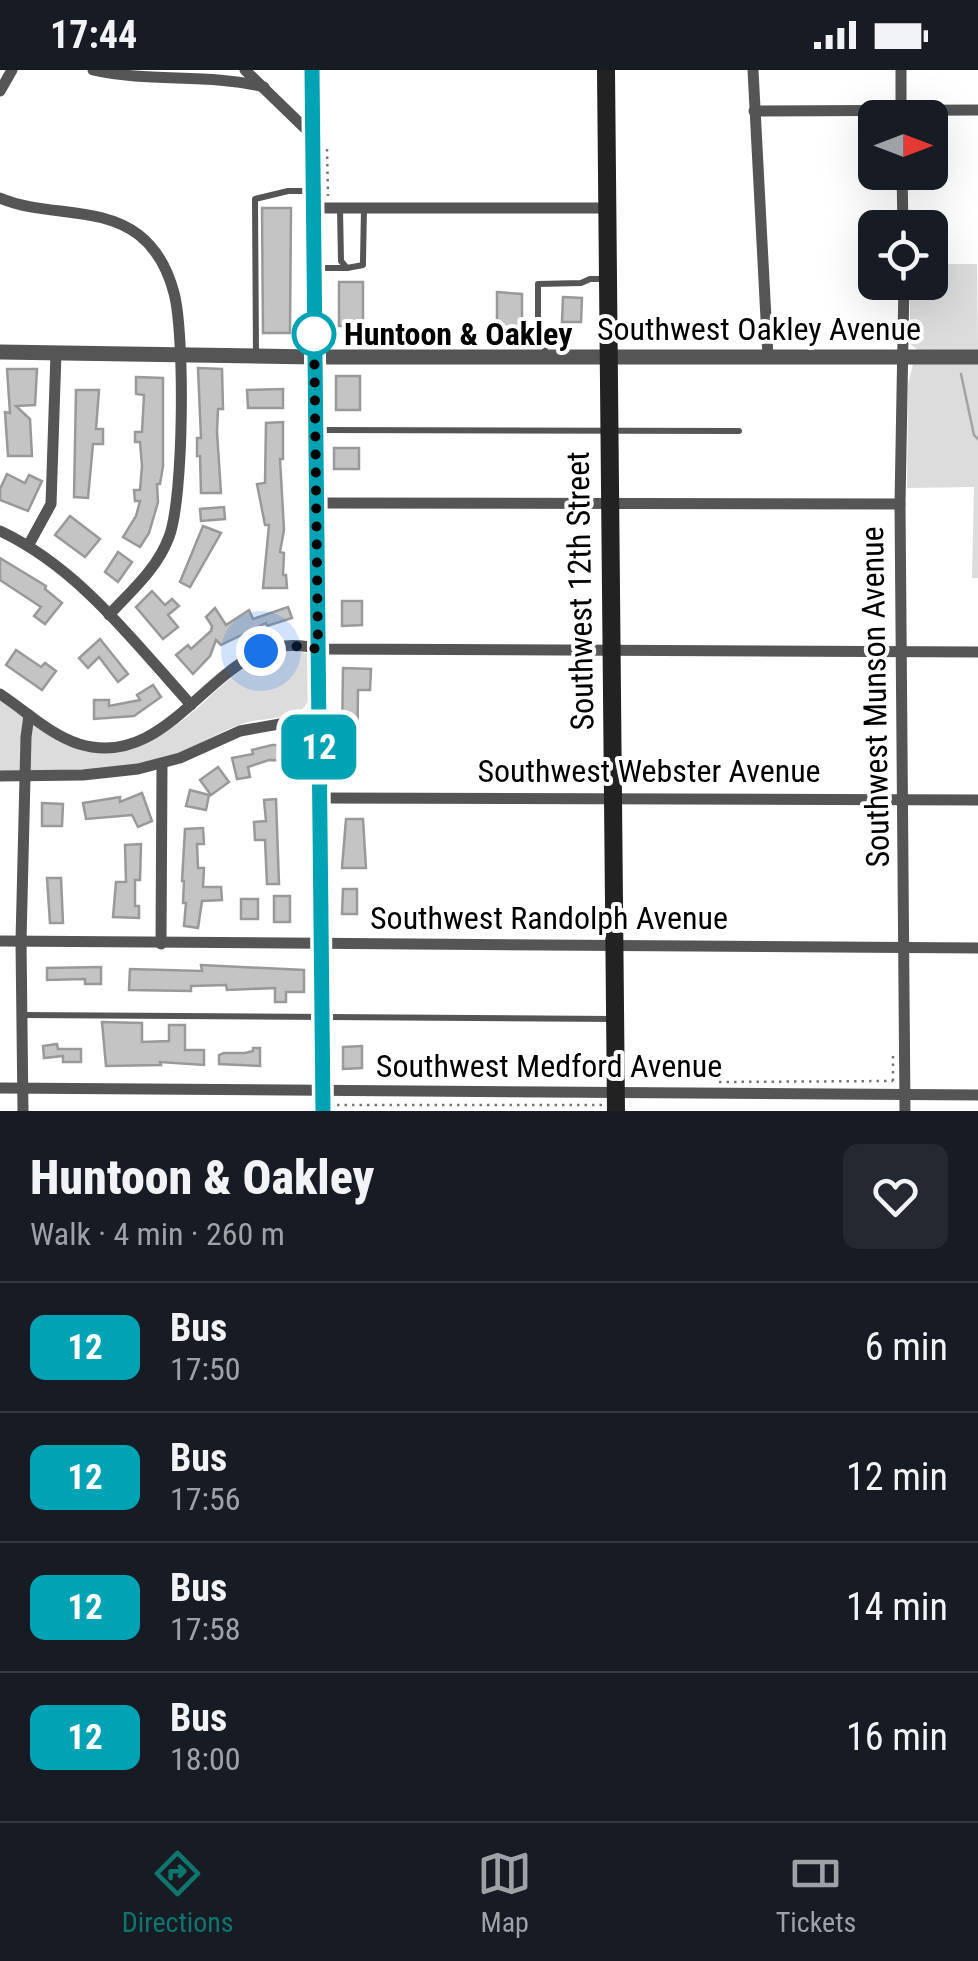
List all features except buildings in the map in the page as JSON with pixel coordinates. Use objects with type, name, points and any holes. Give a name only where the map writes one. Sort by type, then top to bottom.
[{"type":"main road","points":[[312,70],[324,204],[314,268],[314,357],[321,1018],[328,1102]]},
{"type":"main road","name":"Southwest 12th Street","points":[[606,70],[615,1019],[610,1101]]},
{"type":"street","points":[[0,91],[12,70]]},
{"type":"street","points":[[93,70],[128,77],[234,81],[264,87]]},
{"type":"street","points":[[192,80],[208,70]]},
{"type":"street","points":[[245,70],[320,141]]},
{"type":"street","points":[[753,70],[768,357]]},
{"type":"street","points":[[901,70],[902,100]]},
{"type":"street","points":[[948,112],[978,110]]},
{"type":"street","points":[[754,111],[858,113]]},
{"type":"street","points":[[0,198],[50,212],[104,218],[142,237],[161,260],[171,283],[178,310],[179,354],[175,519],[161,556],[109,615]]},
{"type":"street","points":[[324,204],[364,208],[608,208]]},
{"type":"street","name":"Southwest Munson Avenue","points":[[904,300],[900,504],[905,1111]]},
{"type":"street","name":"Southwest Oakley Avenue","points":[[0,352],[314,357],[978,358]]},
{"type":"street","points":[[28,546],[51,504],[56,353]]},
{"type":"street","points":[[317,502],[900,504]]},
{"type":"street","points":[[0,531],[28,546],[77,583],[191,705]]},
{"type":"street","points":[[0,694],[69,740],[114,748],[155,734],[238,665],[261,651],[294,646],[978,652]]},
{"type":"street","points":[[22,1111],[24,776],[30,715]]},
{"type":"street","points":[[0,776],[83,775],[162,764],[240,730],[319,718]]},
{"type":"street","points":[[161,944],[162,764]]},
{"type":"street","name":"Southwest Webster Avenue","points":[[320,798],[978,800]]},
{"type":"street","name":"Southwest Randolph Avenue","points":[[0,941],[978,948]]},
{"type":"street","name":"Southwest Medford Avenue","points":[[0,1088],[328,1102],[978,1095]]},
{"type":"lane","points":[[256,356],[255,199],[288,191],[324,204],[341,262],[347,268]]},
{"type":"lane","points":[[314,268],[363,265],[364,208]]},
{"type":"lane","points":[[545,356],[545,341],[538,326],[538,284],[581,284],[593,278],[609,279]]},
{"type":"lane","points":[[316,430],[739,431]]},
{"type":"lane","points":[[22,1015],[615,1019]]},
{"type":"path","points":[[320,141],[324,204]]},
{"type":"path","points":[[328,1102],[610,1101],[605,1111]]},
{"type":"shaded area","points":[[948,264],[977,264],[978,351],[918,350],[910,344],[910,300],[948,300]]},
{"type":"shaded area","points":[[978,362],[978,578],[972,578],[974,487],[907,488],[908,384],[913,364]]},
{"type":"shaded area","points":[[295,651],[307,653],[312,680],[309,700],[295,713],[238,725],[149,762],[85,770],[0,771],[0,699],[28,721],[78,748],[101,753],[124,751],[174,726],[244,668]]},
{"type":"waterway","points":[[961,374],[978,439]]},
{"type":"bus line","name":"12","points":[[312,70],[323,1111]]},
{"type":"place","name":"Huntoon & Oakley","points":[[314,334]]},
{"type":"route","points":[[261,651],[294,646],[318,649],[314,327],[314,334]]}]
